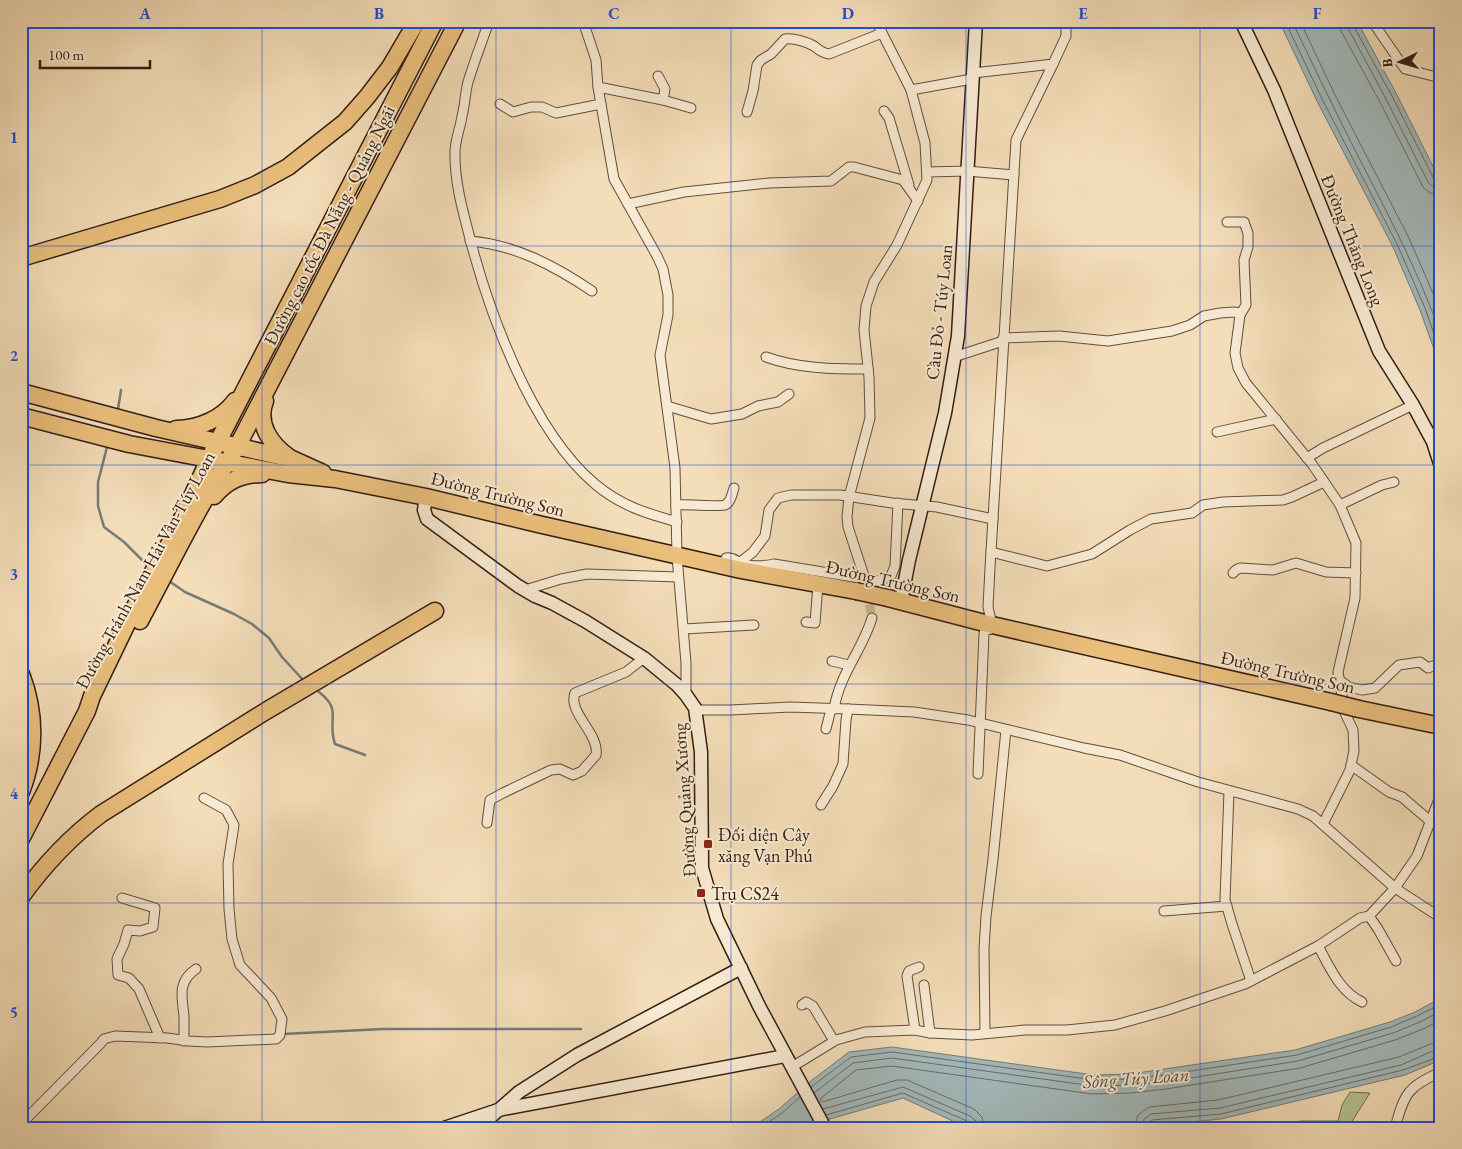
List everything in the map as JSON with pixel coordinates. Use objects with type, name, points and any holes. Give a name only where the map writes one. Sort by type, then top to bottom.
[{"type":"highway","points":[[21,258],[220,200],[255,185],[288,167],[344,122],[367,98],[390,67],[417,21]]},
{"type":"highway","name":"Đường cao tốc Đà Nẵng - Quảng Ngãi","points":[[209,459],[435,21]]},
{"type":"highway","name":"Đường cao tốc Đà Nẵng - Quảng Ngãi","points":[[237,447],[458,21]]},
{"type":"highway","points":[[136,422],[165,428],[187,429],[218,417],[230,409],[242,393],[265,352]]},
{"type":"highway","points":[[183,539],[206,505],[231,480],[249,474],[290,466],[268,436],[262,419],[263,406],[282,361]]},
{"type":"highway","name":"Đường Trường Sơn","points":[[21,392],[237,447],[290,466],[336,479],[426,497],[723,566],[818,584],[860,585],[895,600],[992,625],[1441,726]]},
{"type":"highway","name":"Đường Trường Sơn","points":[[21,416],[130,444],[209,459],[290,466]]},
{"type":"highway","name":"Đường Tránh Nam Hải Vân-Túy Loan","points":[[21,839],[86,711],[99,696],[165,563],[183,539],[237,447]]},
{"type":"highway","name":"Đường Tránh Nam Hải Vân-Túy Loan","points":[[165,563],[175,534],[209,459]]},
{"type":"highway","points":[[21,897],[46,864],[80,830],[101,814],[288,698],[432,613]]},
{"type":"highway","points":[[21,674],[28,690],[32,713],[30,764],[21,792]]},
{"type":"street","points":[[489,21],[468,83],[455,149],[458,191],[470,241],[490,305],[518,374],[544,421],[561,446],[587,476],[610,495],[633,509],[677,522]]},
{"type":"street","points":[[583,21],[596,60],[598,87],[614,179],[663,269],[668,296],[668,315],[660,355],[675,468],[678,577],[684,629],[686,695]]},
{"type":"street","points":[[860,585],[848,527],[849,497],[870,418],[864,330],[866,306],[874,282],[897,245],[927,180],[925,143],[911,90],[876,21]]},
{"type":"street","name":"Cầu Đỏ - Túy Loan","points":[[895,600],[909,560],[923,506],[945,413],[958,336],[976,21]]},
{"type":"street","points":[[978,774],[985,630],[991,629],[992,625],[988,607],[990,552],[1016,140],[1066,36],[1066,21]]},
{"type":"street","name":"Đường Thăng Long","points":[[1241,21],[1274,90],[1379,351],[1413,404],[1433,442],[1441,467]]},
{"type":"street","points":[[1372,21],[1405,69],[1441,78]]},
{"type":"street","points":[[747,112],[759,63],[785,39],[809,44],[828,54],[882,33]]},
{"type":"street","points":[[911,90],[973,76],[1053,64]]},
{"type":"street","points":[[658,76],[665,88],[663,100]]},
{"type":"street","points":[[598,87],[663,100],[691,108]]},
{"type":"street","points":[[500,104],[513,112],[531,107],[542,107],[556,113],[601,104]]},
{"type":"street","points":[[884,112],[892,125],[909,187]]},
{"type":"street","points":[[628,204],[684,192],[769,183],[831,181],[849,167],[854,166],[904,180],[918,201]]},
{"type":"street","points":[[927,172],[967,171],[1014,175]]},
{"type":"street","points":[[1227,222],[1244,222],[1248,233],[1248,247],[1244,260],[1246,305],[1241,314],[1235,353],[1238,368],[1246,383],[1307,458],[1340,505],[1356,543],[1355,598],[1338,672],[1344,713],[1353,730],[1354,752],[1351,765],[1323,824]]},
{"type":"street","points":[[470,241],[495,244],[527,255],[592,291]]},
{"type":"street","points":[[954,357],[1003,339],[1059,336],[1108,341],[1172,331],[1190,325],[1204,316],[1234,312],[1241,314]]},
{"type":"street","points":[[766,357],[795,366],[868,369]]},
{"type":"street","points":[[667,406],[711,419],[742,414],[758,406],[778,402],[789,394]]},
{"type":"street","points":[[1307,458],[1323,448],[1413,404]]},
{"type":"street","points":[[1217,432],[1276,419]]},
{"type":"street","points":[[990,552],[1047,566],[1060,564],[1092,554],[1151,518],[1192,513],[1203,505],[1223,502],[1283,500],[1292,498],[1324,482]]},
{"type":"street","points":[[1340,505],[1394,482]]},
{"type":"street","points":[[676,505],[690,504],[720,507],[726,505],[730,500],[734,488]]},
{"type":"street","points":[[742,563],[742,560],[753,552],[765,536],[768,528],[769,510],[778,498],[840,495],[937,507],[992,519]]},
{"type":"street","name":"Đường Quảng Xương","points":[[426,497],[424,510],[427,519],[488,565],[534,596],[552,602],[644,658],[686,695],[695,710],[701,752],[702,868],[717,919],[759,1006],[824,1126]]},
{"type":"street","points":[[723,566],[726,558],[736,558],[742,563],[768,566],[774,564],[860,585],[875,582],[891,576],[895,566],[898,503]]},
{"type":"street","points":[[1233,573],[1240,568],[1273,570],[1296,563],[1326,572],[1356,573]]},
{"type":"street","points":[[525,590],[560,578],[587,574],[678,577]]},
{"type":"street","points":[[806,622],[815,623],[818,584]]},
{"type":"street","points":[[826,729],[836,694],[872,618]]},
{"type":"street","points":[[684,629],[754,625]]},
{"type":"street","points":[[487,822],[490,800],[503,792],[551,770],[560,769],[573,775],[582,771],[596,755],[597,751],[592,737],[574,703],[575,692],[626,672],[644,658]]},
{"type":"street","points":[[1339,680],[1349,687],[1362,690],[1375,688],[1399,666],[1420,662],[1428,668],[1438,664],[1441,660]]},
{"type":"street","points":[[832,661],[849,665]]},
{"type":"street","points":[[695,710],[790,708],[914,712],[981,723],[1120,755],[1198,782],[1298,809],[1313,816],[1395,888],[1441,918]]},
{"type":"street","points":[[821,805],[833,786],[843,764],[848,709]]},
{"type":"street","points":[[985,1033],[984,949],[986,916],[1006,730]]},
{"type":"street","points":[[1351,765],[1389,792],[1402,797],[1430,821]]},
{"type":"street","points":[[1229,791],[1229,836],[1225,885],[1227,906],[1251,981]]},
{"type":"street","points":[[21,1124],[104,1039],[115,1036],[235,1042],[276,1039],[280,1035],[282,1019],[270,998],[240,965],[232,939],[228,864],[234,825],[226,810],[204,798]]},
{"type":"street","points":[[793,1070],[834,1041],[865,1032],[915,1030],[930,1034],[965,1035],[1026,1030],[1066,1030],[1115,1025],[1165,1011],[1251,981],[1318,946],[1360,918],[1369,916],[1395,888],[1417,856],[1440,800]]},
{"type":"street","points":[[122,898],[155,908],[153,927],[128,930],[117,959],[118,975],[129,978],[138,989],[160,1038]]},
{"type":"street","points":[[1164,911],[1227,906]]},
{"type":"street","points":[[1369,916],[1396,961]]},
{"type":"street","points":[[1318,946],[1341,985],[1354,998],[1362,1002]]},
{"type":"street","points":[[915,1030],[907,976],[909,971],[919,966]]},
{"type":"street","points":[[478,1128],[519,1092],[577,1055],[741,968]]},
{"type":"street","points":[[184,1040],[184,1016],[181,994],[187,975],[196,969]]},
{"type":"street","points":[[924,985],[930,1034]]},
{"type":"street","points":[[802,1005],[806,1002],[813,1006],[834,1041]]},
{"type":"street","points":[[444,1128],[498,1110],[785,1056]]},
{"type":"street","points":[[1395,1128],[1405,1095],[1411,1088],[1441,1072]]},
{"type":"green space","points":[[1350,1092],[1370,1093],[1351,1123],[1332,1128],[1279,1127],[1301,1121],[1338,1121],[1342,1105]]},
{"type":"water","points":[[1279,21],[1357,21],[1441,182],[1441,369],[1420,310],[1393,247],[1318,103]]},
{"type":"water","name":"Sông Túy Loan","points":[[1441,998],[1441,1060],[1405,1075],[1221,1119],[1130,1128],[974,1128],[957,1123],[903,1098],[823,1121],[810,1128],[751,1128],[779,1109],[812,1080],[849,1052],[892,1047],[1094,1075],[1130,1074],[1295,1050],[1390,1022],[1415,1012]]},
{"type":"waterway","points":[[118,409],[121,390]]},
{"type":"waterway","points":[[107,447],[98,482],[98,506],[104,527],[124,542],[148,566]]},
{"type":"waterway","points":[[169,581],[185,592],[252,624],[269,638],[282,657],[304,681]]},
{"type":"waterway","points":[[315,689],[330,703],[333,715],[332,727],[335,744],[365,755]]},
{"type":"waterway","points":[[283,1034],[383,1029],[581,1029]]},
{"type":"tunnel","points":[[867,591],[872,618]]},
{"type":"place","name":"Đối diện Cây xăng Vạn Phú","points":[[708,844]]},
{"type":"place","name":"Trụ CS24","points":[[701,893]]}]
